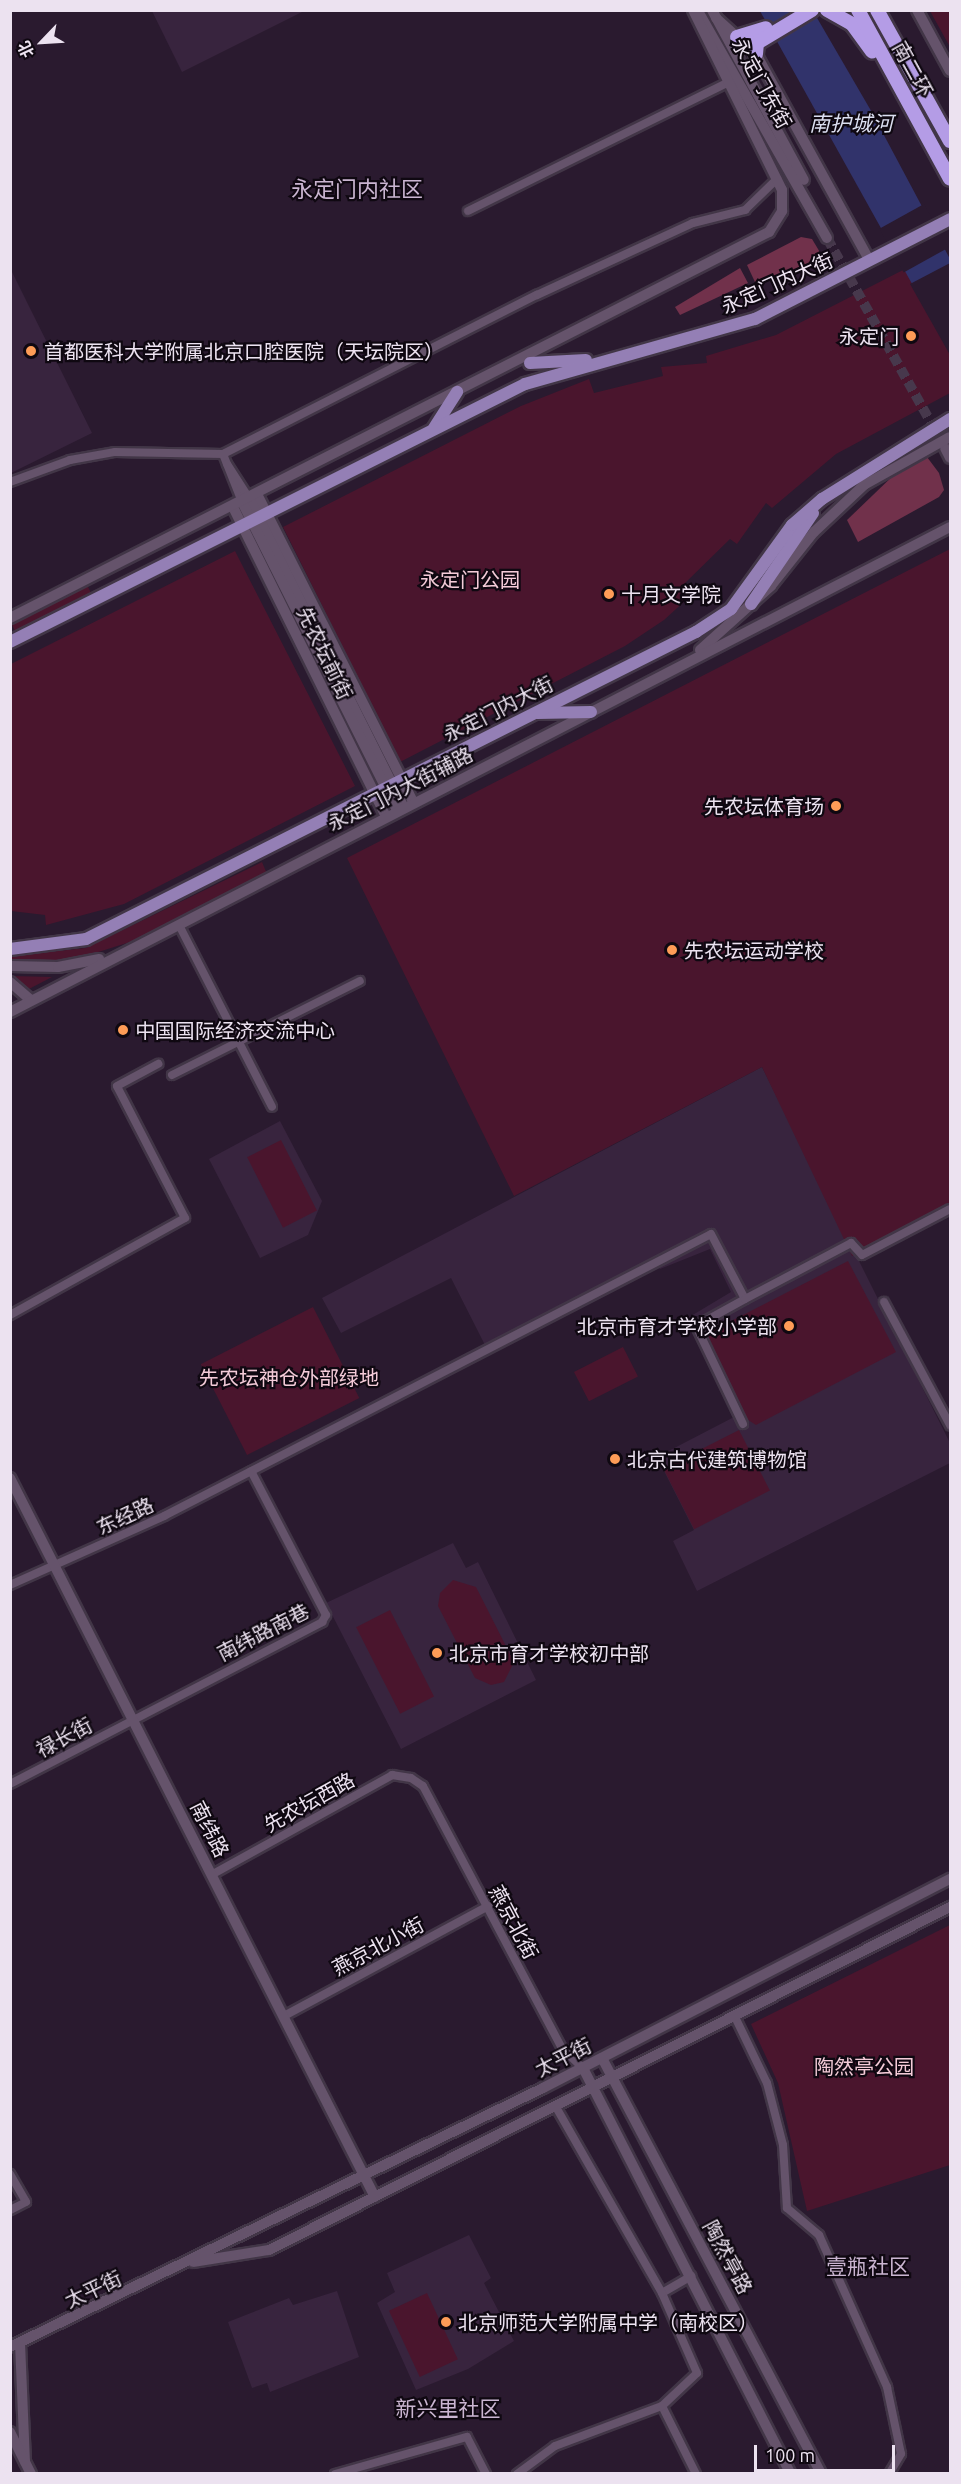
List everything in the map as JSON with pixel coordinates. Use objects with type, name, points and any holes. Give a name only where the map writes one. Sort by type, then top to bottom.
[{"type":"highway","points":[[755,44],[796,10]]},
{"type":"highway","points":[[755,44],[812,10]]},
{"type":"highway","name":"南二环","points":[[858,10],[950,179]]},
{"type":"highway","name":"南二环","points":[[879,10],[951,141]]},
{"type":"highway","points":[[830,11],[852,24],[900,85]]},
{"type":"highway","points":[[737,37],[755,44]]},
{"type":"main road","name":"永定门内大街","points":[[10,642],[525,384],[599,360],[754,319],[951,219]]},
{"type":"main road","points":[[530,363],[599,360]]},
{"type":"main road","points":[[433,429],[457,392]]},
{"type":"main road","name":"永定门内大街","points":[[10,949],[86,939],[696,632],[731,609],[792,525],[822,499],[951,419]]},
{"type":"main road","points":[[751,604],[822,499]]},
{"type":"main road","points":[[532,713],[591,712]]},
{"type":"street","points":[[10,618],[492,376],[769,232],[783,207],[777,179],[727,83],[693,10]]},
{"type":"street","name":"永定门东街","points":[[698,10],[830,237],[714,14]]},
{"type":"street","points":[[917,10],[951,71]]},
{"type":"street","points":[[714,14],[737,37]]},
{"type":"street","points":[[755,44],[875,258]]},
{"type":"street","points":[[468,211],[727,83]]},
{"type":"street","points":[[10,482],[70,460],[115,452],[223,454],[568,280],[693,223],[745,210],[777,179]]},
{"type":"street","points":[[492,376],[530,363]]},
{"type":"street","points":[[689,660],[751,604],[864,485],[951,437]]},
{"type":"street","points":[[223,454],[254,518]]},
{"type":"street","name":"先农坛前街","points":[[245,500],[389,786],[405,806]]},
{"type":"street","name":"先农坛前街","points":[[254,518],[389,786],[405,806]]},
{"type":"street","points":[[689,660],[951,528]]},
{"type":"street","name":"永定门内大街辅路","points":[[127,950],[689,660]]},
{"type":"street","name":"先农坛前街","points":[[386,816],[389,786]]},
{"type":"street","points":[[178,925],[272,1107]]},
{"type":"street","points":[[10,966],[58,967],[127,950]]},
{"type":"street","points":[[10,1012],[127,950]]},
{"type":"street","points":[[172,1075],[360,981]]},
{"type":"street","points":[[10,982],[31,1000]]},
{"type":"street","points":[[10,1315],[185,1218],[117,1086],[158,1064]]},
{"type":"street","points":[[744,1424],[696,1326],[850,1243],[862,1255],[951,1209]]},
{"type":"street","name":"东经路","points":[[10,1585],[55,1566],[252,1471],[711,1234],[745,1299]]},
{"type":"street","points":[[884,1302],[951,1425]]},
{"type":"street","name":"南纬路南巷","points":[[133,1719],[326,1615],[252,1471]]},
{"type":"street","name":"南纬路","points":[[10,1478],[375,2197]]},
{"type":"street","name":"禄长街","points":[[10,1784],[133,1719]]},
{"type":"street","name":"先农坛西路","points":[[213,1874],[392,1775],[423,1786]]},
{"type":"street","name":"燕京北街","points":[[423,1786],[562,2048],[583,2068]]},
{"type":"street","name":"太平街","points":[[15,2345],[190,2262],[583,2068],[951,1879]]},
{"type":"street","name":"燕京北小街","points":[[284,2016],[488,1906]]},
{"type":"street","name":"太平街","points":[[190,2262],[269,2250],[595,2090],[951,1907]]},
{"type":"street","points":[[736,2019],[767,2083],[783,2145],[788,2208],[819,2235],[887,2387],[901,2454],[889,2474]]},
{"type":"street","name":"陶然亭路","points":[[602,2058],[821,2474]]},
{"type":"street","name":"陶然亭路","points":[[583,2068],[692,2276],[791,2474]]},
{"type":"street","points":[[517,2474],[555,2446],[662,2406],[697,2373],[662,2293],[557,2109]]},
{"type":"street","points":[[10,2174],[26,2202],[10,2210]]},
{"type":"street","points":[[662,2293],[692,2276]]},
{"type":"street","points":[[15,2345],[25,2462]]},
{"type":"street","points":[[662,2406],[696,2474]]},
{"type":"street","points":[[10,2432],[31,2474]]},
{"type":"street","points":[[335,2474],[360,2465],[467,2437],[486,2474]]},
{"type":"street","points":[[360,2465],[364,2474]]},
{"type":"shaded area","points":[[152,11],[304,11],[182,72]]},
{"type":"shaded area","points":[[801,237],[812,239],[824,259],[792,275],[755,282],[747,265]]},
{"type":"shaded area","points":[[740,268],[748,283],[680,315],[675,307]]},
{"type":"shaded area","name":"首都医科大学附属北京口腔医院（天坛院区）","points":[[11,270],[92,433],[10,473]]},
{"type":"shaded area","points":[[927,457],[939,473],[944,490],[939,497],[858,542],[847,520],[899,470]]},
{"type":"shaded area","name":"北京市育才学校小学部","points":[[762,1067],[950,1443],[950,1463],[697,1591],[673,1541],[694,1530],[657,1457],[734,1417],[686,1319],[731,1292],[710,1249],[660,1269],[657,1264],[488,1351],[451,1278],[341,1333],[322,1298]]},
{"type":"shaded area","points":[[280,1121],[322,1201],[308,1235],[260,1258],[209,1159]]},
{"type":"shaded area","name":"北京市育才学校初中部","points":[[453,1543],[466,1568],[478,1562],[536,1680],[401,1749],[326,1603]]},
{"type":"shaded area","name":"北京师范大学附属中学（南校区）","points":[[469,2235],[491,2278],[484,2283],[514,2341],[468,2369],[416,2390],[377,2303],[395,2292],[387,2273]]},
{"type":"shaded area","points":[[337,2291],[359,2357],[270,2392],[267,2383],[252,2388],[228,2322],[289,2298],[293,2305]]},
{"type":"green space","points":[[930,11],[950,11],[950,47]]},
{"type":"green space","name":"永定门公园","points":[[950,263],[950,393],[836,454],[772,508],[766,503],[737,544],[730,539],[680,588],[687,599],[664,620],[625,646],[400,762],[283,527],[521,406],[589,379],[594,393],[663,376],[661,367],[707,363],[706,356],[776,335],[905,269],[912,283]]},
{"type":"green space","name":"先农坛运动学校","points":[[950,549],[950,1203],[852,1256],[762,1067],[514,1196],[347,858]]},
{"type":"green space","points":[[235,551],[355,786],[124,904],[46,925],[45,915],[11,911],[11,664]]},
{"type":"green space","points":[[87,585],[91,593],[15,632],[11,624]]},
{"type":"green space","points":[[262,862],[267,874],[130,942],[73,960],[11,960],[11,956],[86,948]]},
{"type":"green space","points":[[11,976],[52,977],[27,990]]},
{"type":"green space","points":[[281,1140],[317,1210],[283,1228],[247,1157]]},
{"type":"green space","points":[[848,1261],[896,1352],[756,1425],[745,1418],[702,1336]]},
{"type":"green space","name":"先农坛神仓外部绿地","points":[[313,1307],[359,1398],[247,1455],[201,1364]]},
{"type":"green space","points":[[623,1347],[638,1376],[589,1401],[574,1372]]},
{"type":"green space","points":[[739,1430],[770,1491],[694,1529],[663,1469]]},
{"type":"green space","points":[[453,1580],[476,1587],[514,1662],[504,1682],[491,1685],[475,1678],[438,1606],[440,1593]]},
{"type":"green space","points":[[390,1610],[434,1696],[400,1714],[356,1627]]},
{"type":"green space","name":"陶然亭公园","points":[[950,1925],[950,2165],[807,2211],[778,2083],[751,2024]]},
{"type":"green space","points":[[427,2293],[458,2359],[420,2377],[389,2311]]},
{"type":"water","name":"南护城河","points":[[760,11],[813,11],[870,109],[950,259],[950,352]]},
{"type":"pier","points":[[924,204],[948,248],[904,272],[879,229]]},
{"type":"pier","points":[[950,263],[950,355],[910,284]]},
{"type":"tunnel","points":[[827,238],[945,447]]},
{"type":"place","name":"永定门","points":[[911,336]]},
{"type":"place","name":"首都医科大学附属北京口腔医院（天坛院区）","points":[[31,351]]},
{"type":"place","name":"十月文学院","points":[[609,594]]},
{"type":"place","name":"先农坛体育场","points":[[836,806]]},
{"type":"place","name":"先农坛运动学校","points":[[672,950]]},
{"type":"place","name":"中国国际经济交流中心","points":[[123,1030]]},
{"type":"place","name":"北京市育才学校小学部","points":[[789,1326]]},
{"type":"place","name":"北京古代建筑博物馆","points":[[615,1459]]},
{"type":"place","name":"北京市育才学校初中部","points":[[437,1653]]},
{"type":"place","name":"北京师范大学附属中学（南校区）","points":[[446,2322]]},
{"type":"district","name":"永定门内社区","points":[[357,189]]},
{"type":"district","name":"壹瓶社区","points":[[868,2266]]},
{"type":"district","name":"新兴里社区","points":[[448,2408]]}]
